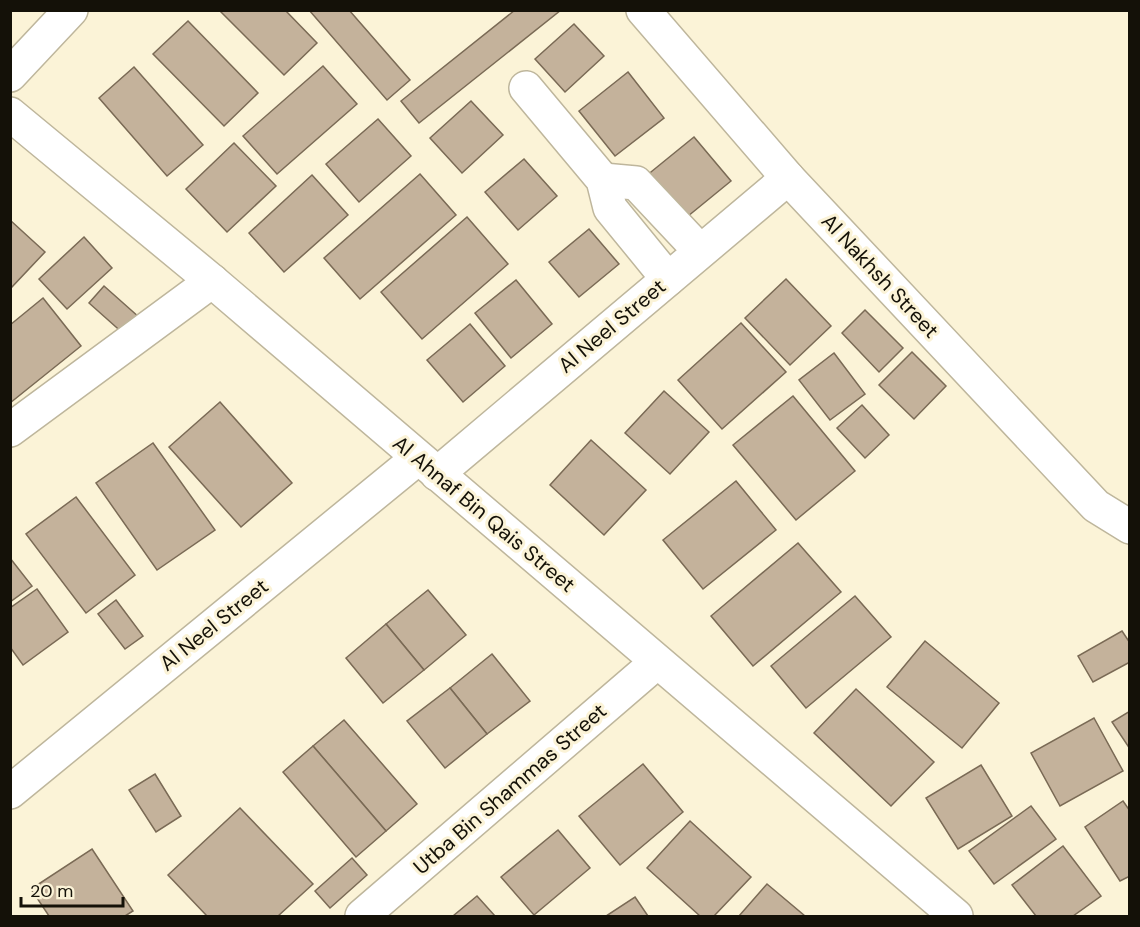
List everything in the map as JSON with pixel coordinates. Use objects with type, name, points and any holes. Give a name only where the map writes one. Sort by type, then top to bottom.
[{"type":"street","points":[[10,75],[71,10]]},
{"type":"street","name":"Al Nakhsh Street","points":[[643,10],[788,178],[1096,506],[1130,527]]},
{"type":"street","points":[[526,88],[603,180],[610,208],[668,279]]},
{"type":"street","name":"Al Ahnaf Bin Qais Street","points":[[10,114],[212,281],[955,916]]},
{"type":"street","name":"Al Neel Street","points":[[10,792],[668,279],[788,178]]},
{"type":"street","points":[[603,180],[636,183],[700,251]]},
{"type":"street","points":[[10,430],[212,281]]},
{"type":"street","name":"Utba Bin Shammas Street","points":[[362,916],[657,662]]},
{"type":"building","points":[[219,10],[285,10],[317,43],[284,75]]},
{"type":"building","points":[[309,10],[349,10],[410,80],[387,100]]},
{"type":"building","points":[[515,10],[561,10],[419,123],[401,101]]},
{"type":"building","points":[[188,21],[258,93],[224,126],[153,54]]},
{"type":"building","points":[[574,24],[604,56],[565,92],[535,59]]},
{"type":"building","points":[[323,66],[357,104],[277,174],[243,136]]},
{"type":"building","points":[[134,67],[203,145],[167,176],[99,98]]},
{"type":"building","points":[[628,72],[664,118],[615,156],[579,111]]},
{"type":"building","points":[[471,101],[503,135],[462,173],[430,138]]},
{"type":"building","points":[[378,119],[411,156],[359,202],[326,164]]},
{"type":"building","points":[[694,137],[731,181],[682,221],[646,176]]},
{"type":"building","points":[[234,143],[276,186],[227,232],[186,189]]},
{"type":"building","points":[[524,159],[557,196],[518,230],[485,192]]},
{"type":"building","points":[[420,174],[456,215],[360,299],[324,258]]},
{"type":"building","points":[[312,175],[348,215],[284,272],[249,233]]},
{"type":"building","points":[[467,217],[508,264],[422,339],[381,292]]},
{"type":"building","points":[[10,220],[45,252],[10,289]]},
{"type":"building","points":[[589,229],[619,264],[579,297],[549,262]]},
{"type":"building","points":[[84,237],[112,268],[67,309],[39,279]]},
{"type":"building","points":[[786,279],[831,326],[790,365],[745,318]]},
{"type":"building","points":[[516,280],[552,324],[511,358],[475,313]]},
{"type":"building","points":[[104,286],[140,318],[125,335],[89,303]]},
{"type":"building","points":[[43,298],[81,346],[10,403],[10,325]]},
{"type":"building","points":[[865,310],[903,348],[879,372],[842,333]]},
{"type":"building","points":[[741,323],[786,372],[722,429],[678,380]]},
{"type":"building","points":[[470,324],[505,366],[463,402],[427,360]]},
{"type":"building","points":[[912,352],[946,386],[914,419],[879,385]]},
{"type":"building","points":[[834,353],[865,394],[830,420],[799,380]]},
{"type":"building","points":[[664,391],[709,432],[670,474],[625,433]]},
{"type":"building","points":[[793,396],[855,471],[796,520],[733,445]]},
{"type":"building","points":[[220,402],[292,483],[241,527],[169,447]]},
{"type":"building","points":[[862,405],[889,435],[865,458],[837,428]]},
{"type":"building","points":[[591,440],[646,490],[604,535],[550,485]]},
{"type":"building","points":[[153,443],[215,530],[157,570],[96,483]]},
{"type":"building","points":[[736,481],[776,530],[703,589],[663,540]]},
{"type":"building","points":[[76,497],[135,575],[86,613],[26,534]]},
{"type":"building","points":[[798,543],[841,592],[753,666],[711,616]]},
{"type":"building","points":[[10,558],[32,586],[10,602]]},
{"type":"building","points":[[37,589],[68,632],[23,665],[10,647],[10,608]]},
{"type":"building","points":[[428,590],[466,635],[424,670],[386,624]]},
{"type":"building","points":[[855,596],[891,637],[806,708],[771,666]]},
{"type":"building","points":[[116,600],[143,636],[125,649],[98,614]]},
{"type":"building","points":[[386,624],[424,670],[383,703],[346,658]]},
{"type":"building","points":[[1122,631],[1130,643],[1130,662],[1093,682],[1078,656]]},
{"type":"building","points":[[925,641],[999,703],[962,748],[887,687]]},
{"type":"building","points":[[492,654],[530,701],[487,734],[450,688]]},
{"type":"building","points":[[450,688],[487,734],[445,768],[407,721]]},
{"type":"building","points":[[856,689],[934,762],[891,806],[814,733]]},
{"type":"building","points":[[1130,711],[1130,749],[1112,722]]},
{"type":"building","points":[[1094,718],[1123,771],[1060,806],[1031,753]]},
{"type":"building","points":[[344,720],[417,804],[386,831],[313,746]]},
{"type":"building","points":[[313,746],[386,831],[356,857],[283,772]]},
{"type":"building","points":[[643,764],[683,812],[620,865],[579,816]]},
{"type":"building","points":[[981,765],[1012,816],[958,849],[926,798]]},
{"type":"building","points":[[155,774],[181,816],[156,832],[129,790]]},
{"type":"building","points":[[1123,801],[1130,811],[1130,876],[1120,881],[1085,827]]},
{"type":"building","points":[[1031,806],[1056,839],[994,884],[969,851]]},
{"type":"building","points":[[240,808],[313,884],[278,916],[207,916],[168,875]]},
{"type":"building","points":[[690,821],[751,877],[714,916],[700,916],[647,868]]},
{"type":"building","points":[[558,830],[590,868],[534,915],[501,877]]},
{"type":"building","points":[[1063,846],[1101,896],[1073,916],[1036,916],[1012,885]]},
{"type":"building","points":[[92,849],[133,911],[125,916],[49,916],[31,889]]},
{"type":"building","points":[[352,858],[367,875],[330,908],[315,891]]},
{"type":"building","points":[[767,884],[805,916],[739,916]]},
{"type":"building","points":[[477,896],[495,916],[453,916]]},
{"type":"building","points":[[635,897],[648,916],[606,916]]}]
